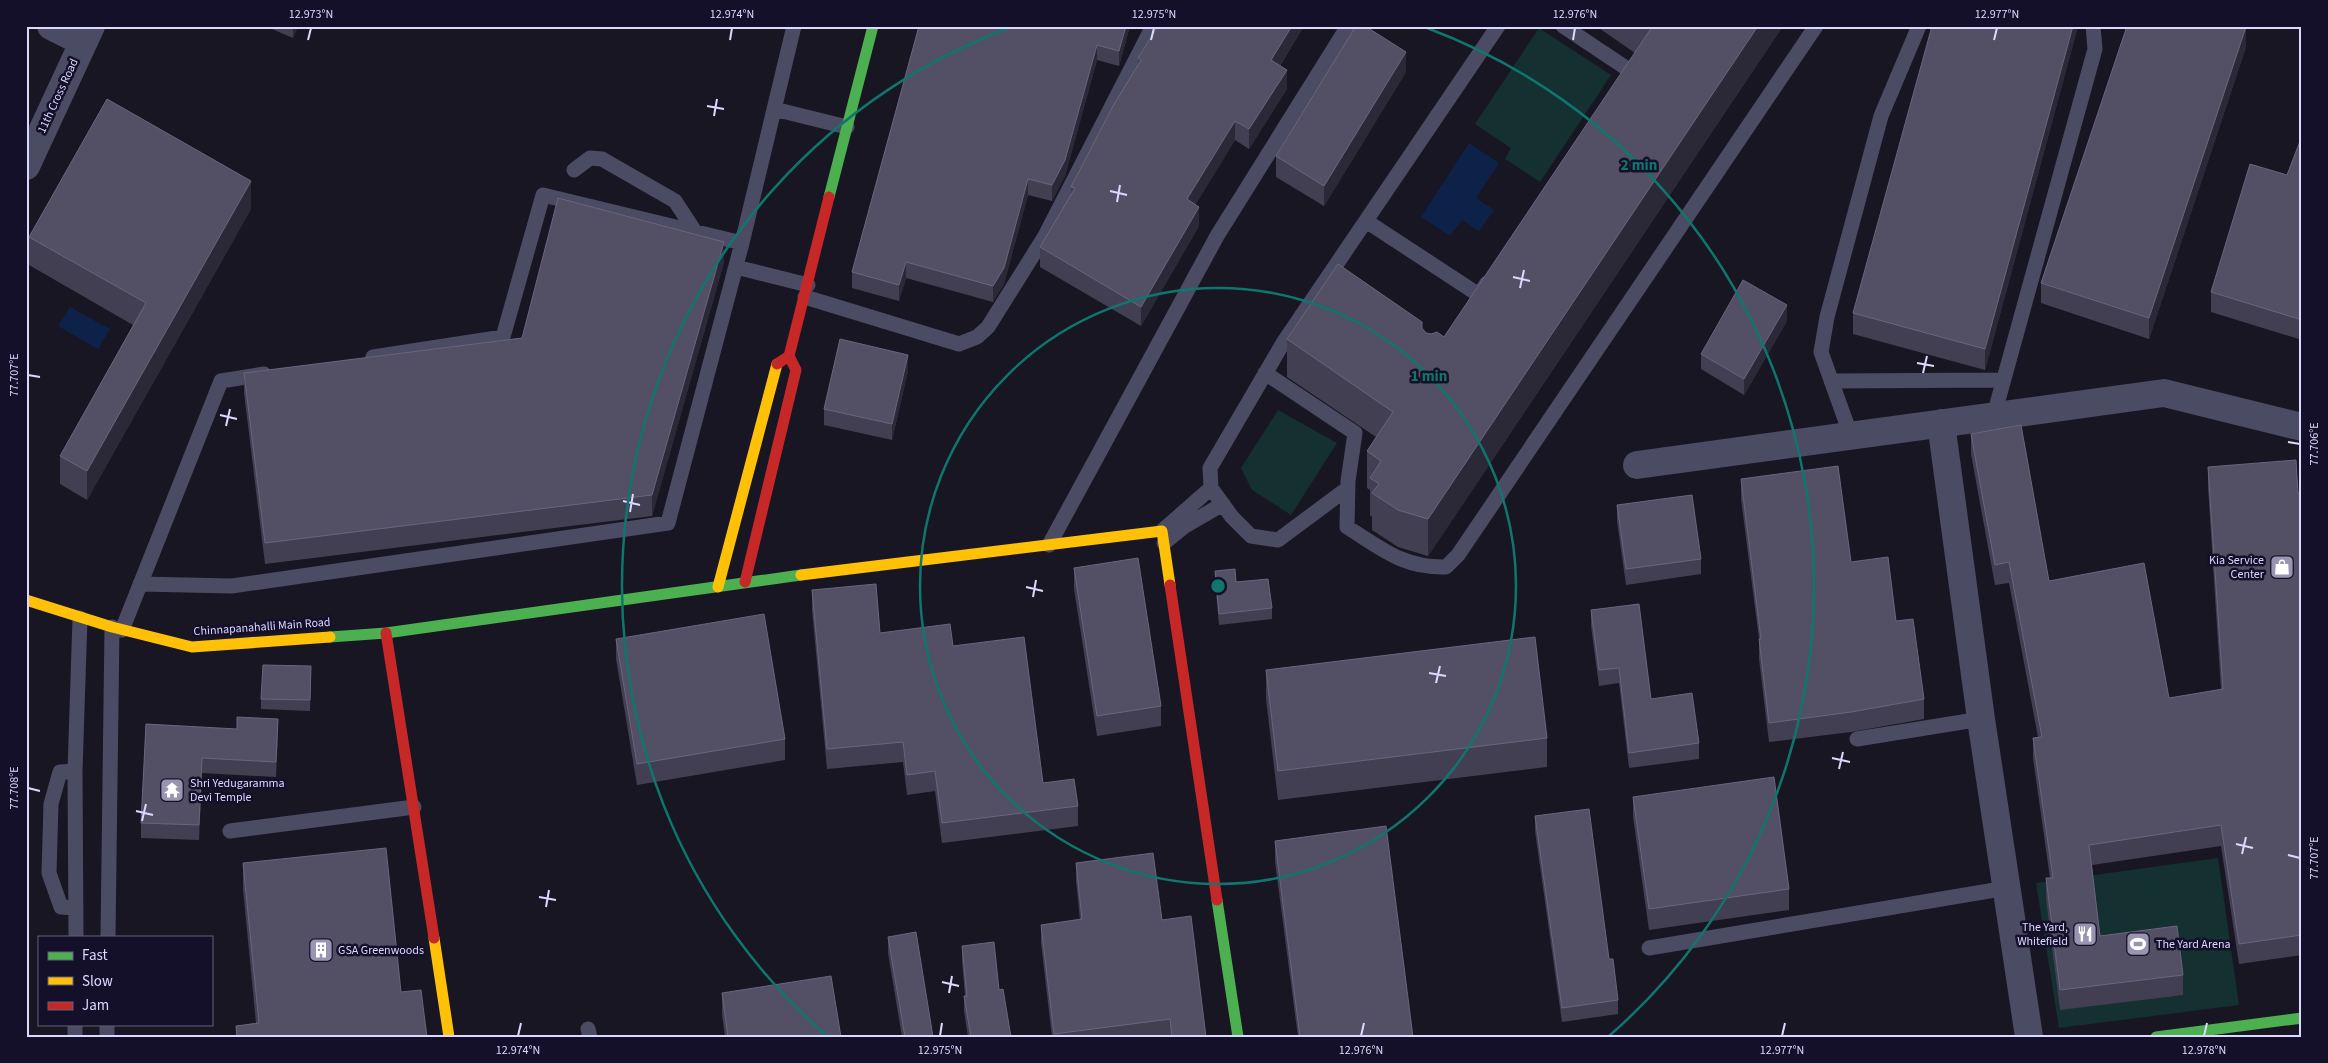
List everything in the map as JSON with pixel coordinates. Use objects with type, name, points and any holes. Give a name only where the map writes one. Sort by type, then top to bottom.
[{"type":"street","points":[[51,26],[87,34]]},
{"type":"street","points":[[745,582],[796,370],[789,356],[873,26]]},
{"type":"street","name":"11th Cross Road","points":[[29,153],[87,34]]},
{"type":"street","points":[[718,587],[777,364],[789,356]]},
{"type":"street","points":[[1637,465],[2164,393],[2302,427]]},
{"type":"street","points":[[1941,423],[1981,719],[2029,1037]]},
{"type":"street","points":[[1163,537],[1238,1037]]},
{"type":"street","name":"Chinnapanahalli Main Road","points":[[26,600],[117,629],[192,647],[386,633],[745,582],[1049,544],[1163,537]]},
{"type":"street","points":[[386,633],[449,1037]]},
{"type":"street","points":[[2156,1037],[2302,1018]]},
{"type":"lane","points":[[140,584],[232,586],[668,523],[736,267],[794,26]]},
{"type":"lane","points":[[736,267],[958,344],[977,337],[988,327],[1046,236],[1153,26]]},
{"type":"lane","points":[[1049,544],[1217,236],[1348,26]]},
{"type":"lane","points":[[1348,488],[1278,540],[1252,536],[1211,488],[1210,468],[1283,343],[1498,26]]},
{"type":"lane","points":[[1563,26],[1632,72],[1616,96]]},
{"type":"lane","points":[[1265,373],[1356,433],[1348,488],[1348,527],[1399,560],[1428,567],[1446,567],[1458,555],[1816,26]]},
{"type":"lane","points":[[1851,436],[1821,352],[1827,317],[1881,116],[1919,26]]},
{"type":"lane","points":[[1994,415],[2095,49],[2093,26]]},
{"type":"lane","points":[[774,109],[847,127]]},
{"type":"lane","points":[[574,170],[590,158],[602,160],[675,201],[696,233]]},
{"type":"lane","points":[[357,360],[503,337],[543,195],[742,243]]},
{"type":"lane","points":[[1366,221],[1479,295]]},
{"type":"lane","points":[[1468,310],[1495,271]]},
{"type":"lane","points":[[108,936],[117,629],[140,584],[221,381],[279,372]]},
{"type":"lane","points":[[1831,381],[2003,380]]},
{"type":"lane","points":[[1163,537],[1211,488]]},
{"type":"lane","points":[[1163,537],[1223,504]]},
{"type":"lane","points":[[76,936],[75,771],[80,618]]},
{"type":"lane","points":[[1857,739],[1981,719]]},
{"type":"lane","points":[[75,771],[60,772],[51,804],[49,873],[61,908],[76,908]]},
{"type":"lane","points":[[230,831],[414,807]]},
{"type":"lane","points":[[1649,948],[2007,888]]},
{"type":"green space","points":[[1539,28],[1611,75],[1540,182],[1505,159],[1511,148],[1475,124]]},
{"type":"green space","points":[[1278,410],[1337,443],[1291,515],[1252,490],[1241,468]]},
{"type":"green space","name":"The Yard Arena","points":[[2218,858],[2239,1005],[2059,1028],[2036,883]]},
{"type":"water","points":[[1469,143],[1499,163],[1476,198],[1494,210],[1479,231],[1462,220],[1450,236],[1421,217]]},
{"type":"water","points":[[70,307],[110,329],[98,349],[58,326]]},
{"type":"building","points":[[919,26],[1126,26],[1119,51],[1097,45],[1065,160],[1052,185],[1028,179],[1004,268],[993,286],[906,262],[899,285],[852,272]]},
{"type":"building","points":[[1158,26],[1292,26],[1271,60],[1287,70],[1249,129],[1235,121],[1187,199],[1199,207],[1141,307],[1040,247],[1075,188],[1071,187],[1113,106],[1141,60],[1138,58]]},
{"type":"building","points":[[1356,26],[1365,26],[1406,52],[1324,186],[1276,156]]},
{"type":"building","points":[[1651,26],[1758,26],[1428,519],[1398,510],[1372,493],[1379,484],[1370,478],[1381,461],[1367,451],[1393,412],[1287,339],[1338,264],[1422,322],[1422,328],[1426,333],[1437,332],[1444,337]]},
{"type":"building","points":[[1932,26],[2073,26],[1985,349],[1853,313]]},
{"type":"building","points":[[2127,26],[2246,27],[2149,318],[2041,283]]},
{"type":"building","points":[[107,99],[251,181],[87,471],[60,456],[146,303],[29,237]]},
{"type":"building","points":[[2302,136],[2302,320],[2211,292],[2250,164],[2287,175]]},
{"type":"building","points":[[558,198],[724,242],[652,495],[265,543],[244,373],[522,338]]},
{"type":"building","points":[[1743,280],[1787,305],[1744,379],[1701,354]]},
{"type":"building","points":[[840,339],[908,355],[892,424],[824,409]]},
{"type":"building","points":[[2021,425],[2049,581],[2144,563],[2169,698],[2223,689],[2208,467],[2296,460],[2298,493],[2302,493],[2302,935],[2239,944],[2221,825],[2089,845],[2100,936],[2177,926],[2183,975],[2060,990],[2046,878],[2053,878],[2033,738],[2042,737],[2009,562],[1995,565],[1971,434]]},
{"type":"building","points":[[1838,466],[1851,562],[1888,557],[1896,621],[1913,619],[1924,699],[1851,712],[1769,723],[1759,639],[1761,639],[1741,479]]},
{"type":"building","points":[[1692,495],[1701,559],[1626,569],[1617,505]]},
{"type":"building","points":[[1138,558],[1161,706],[1097,716],[1074,568]]},
{"type":"building","points":[[1235,569],[1236,582],[1268,579],[1272,608],[1219,614],[1215,571]]},
{"type":"building","points":[[876,584],[880,633],[950,624],[953,646],[1024,637],[1043,783],[1074,779],[1078,806],[942,823],[935,771],[907,775],[903,742],[827,749],[812,590]]},
{"type":"building","points":[[1639,604],[1651,699],[1692,693],[1699,743],[1629,753],[1619,668],[1599,670],[1591,610]]},
{"type":"building","points":[[764,614],[785,739],[637,764],[616,639]]},
{"type":"building","points":[[1535,637],[1547,738],[1278,771],[1266,670]]},
{"type":"building","points":[[263,665],[311,666],[310,700],[261,699]]},
{"type":"building","points":[[237,717],[278,719],[276,762],[202,758],[199,825],[141,823],[146,724],[237,729]]},
{"type":"building","points":[[1774,777],[1789,889],[1649,909],[1633,797]]},
{"type":"building","points":[[1589,809],[1609,959],[1613,959],[1618,1000],[1562,1008],[1535,816]]},
{"type":"building","points":[[1386,826],[1413,1037],[1300,1037],[1275,841]]},
{"type":"building","name":"GSA Greenwoods","points":[[386,848],[401,992],[421,990],[427,1037],[237,1037],[236,1026],[259,1023],[243,863]]},
{"type":"building","points":[[1153,853],[1162,920],[1191,916],[1206,1037],[1172,1037],[1170,1019],[1054,1034],[1041,925],[1082,919],[1076,863]]},
{"type":"building","points":[[916,932],[933,1037],[905,1037],[888,937]]},
{"type":"building","points":[[994,942],[999,990],[1003,989],[1011,1037],[971,1037],[964,996],[967,996],[962,946]]},
{"type":"building","points":[[831,976],[841,1037],[728,1037],[722,993]]},
{"type":"traffic: fast","points":[[829,197],[873,26]]},
{"type":"traffic: fast","points":[[330,637],[386,633],[801,575]]},
{"type":"traffic: fast","points":[[1217,900],[1238,1037]]},
{"type":"traffic: fast","points":[[2156,1037],[2302,1018]]},
{"type":"traffic: slow","points":[[718,587],[777,364]]},
{"type":"traffic: slow","points":[[801,575],[1162,531],[1170,585]]},
{"type":"traffic: slow","points":[[26,600],[112,627],[192,647],[330,637]]},
{"type":"traffic: slow","points":[[434,938],[449,1037]]},
{"type":"traffic: jam","points":[[777,364],[789,356],[829,197]]},
{"type":"traffic: jam","points":[[745,582],[796,370],[789,356]]},
{"type":"traffic: jam","points":[[1170,585],[1217,900]]},
{"type":"traffic: jam","points":[[386,633],[434,938]]},
{"type":"place","name":"Kia Service Center","points":[[2282,567]]},
{"type":"place","name":"Shri Yedugaramma Devi Temple","points":[[172,790]]},
{"type":"place","name":"The Yard, Whitefield","points":[[2085,934]]},
{"type":"place","name":"The Yard Arena","points":[[2138,944]]},
{"type":"place","name":"GSA Greenwoods","points":[[321,950]]}]
